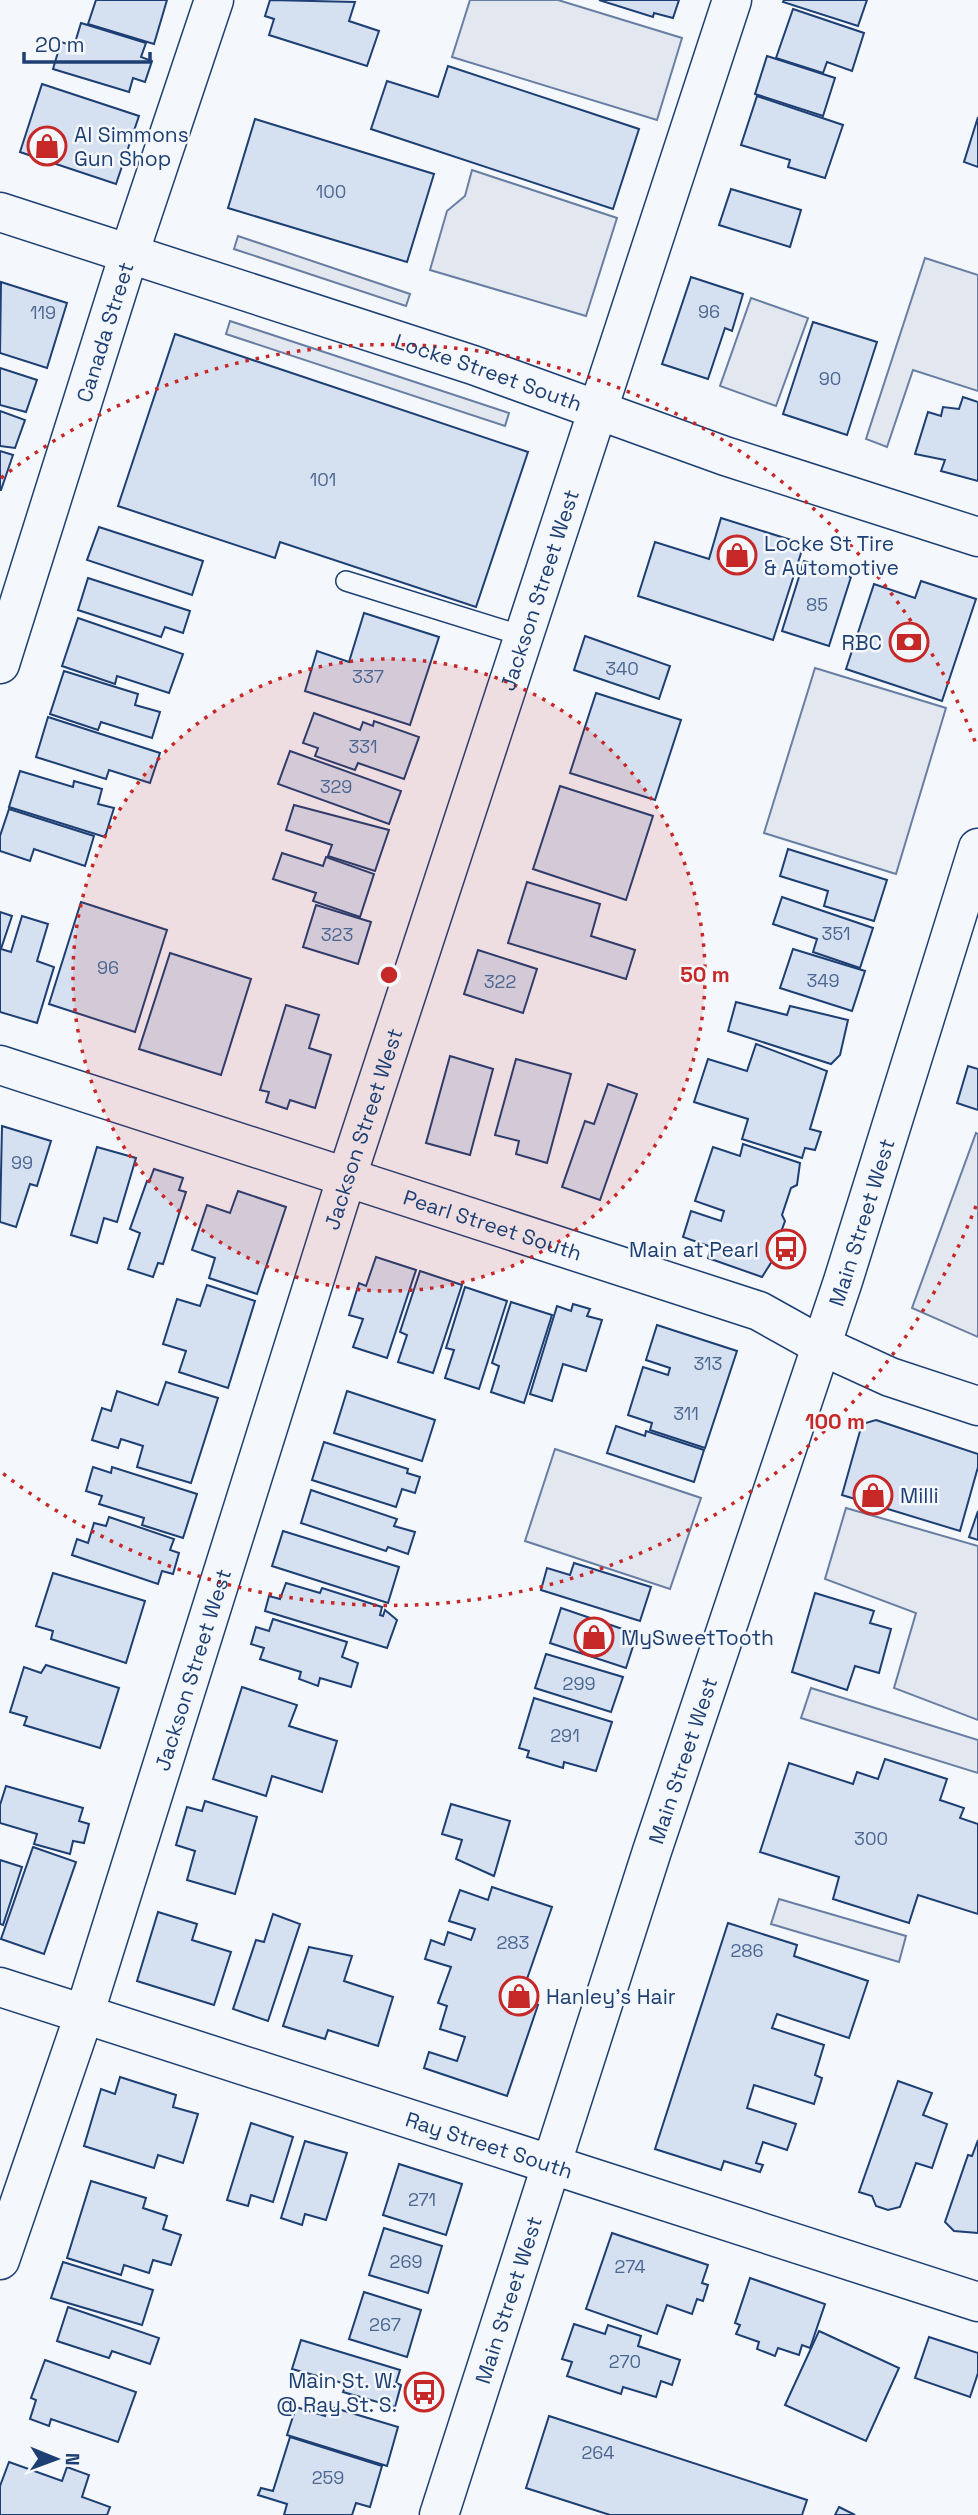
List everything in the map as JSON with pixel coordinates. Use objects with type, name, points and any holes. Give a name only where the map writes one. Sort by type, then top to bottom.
[{"type":"street","name":"Canada Street","points":[[0,664],[129,254],[214,0]]},
{"type":"street","name":"Jackson Street West","points":[[0,2260],[84,2015],[347,1176],[732,0]]},
{"type":"street","name":"Locke Street South","points":[[0,212],[473,365],[749,464],[978,537]]},
{"type":"street","name":"Main Street West","points":[[439,2515],[550,2164],[820,1345],[978,848]]},
{"type":"street","name":"Pearl Street South","points":[[0,1065],[759,1311],[820,1345],[890,1377],[978,1406]]},
{"type":"street","name":"Ray Street South","points":[[0,1987],[978,2302]]},
{"type":"lane","points":[[346,581],[523,636]]},
{"type":"shaded area","points":[[470,0],[558,0],[682,38],[657,120],[452,57]]},
{"type":"shaded area","points":[[472,170],[617,218],[586,316],[430,270],[447,211],[465,196]]},
{"type":"shaded area","points":[[238,236],[410,294],[406,306],[234,249]]},
{"type":"shaded area","points":[[925,258],[978,275],[978,391],[913,370],[887,447],[866,439]]},
{"type":"shaded area","points":[[751,298],[808,318],[776,406],[720,386]]},
{"type":"shaded area","points":[[230,321],[509,413],[505,426],[226,334]]},
{"type":"shaded area","points":[[815,668],[946,708],[896,874],[764,833]]},
{"type":"shaded area","points":[[976,1133],[978,1134],[978,1337],[912,1308]]},
{"type":"shaded area","points":[[555,1449],[701,1498],[670,1589],[525,1541]]},
{"type":"shaded area","points":[[846,1508],[978,1546],[978,1720],[894,1688],[916,1613],[825,1579]]},
{"type":"shaded area","points":[[811,1688],[978,1740],[978,1773],[801,1718]]},
{"type":"shaded area","points":[[779,1899],[906,1936],[899,1962],[771,1924]]},
{"type":"building","points":[[96,0],[167,0],[154,44],[88,24]]},
{"type":"building","points":[[270,0],[355,2],[349,21],[379,31],[367,66],[269,35],[274,19],[265,16]]},
{"type":"building","points":[[599,0],[679,0],[673,18],[654,13],[653,17]]},
{"type":"building","points":[[867,0],[858,26],[783,2]]},
{"type":"building","points":[[793,9],[864,33],[852,71],[827,62],[823,73],[776,58]]},
{"type":"building","points":[[81,23],[146,43],[141,57],[152,61],[145,82],[133,78],[129,92],[53,69],[61,42],[74,46]]},
{"type":"building","points":[[767,56],[835,78],[823,116],[755,94]]},
{"type":"building","points":[[448,66],[639,129],[613,209],[371,129],[387,81],[438,97]]},
{"type":"building","points":[[42,84],[139,116],[116,184],[20,152]]},
{"type":"building","points":[[757,96],[843,125],[825,178],[788,167],[790,160],[741,145]]},
{"type":"building","points":[[978,117],[978,167],[964,162]]},
{"type":"building","points":[[255,119],[434,174],[407,262],[228,208]]},
{"type":"building","points":[[731,189],[801,210],[790,247],[719,225]]},
{"type":"building","points":[[691,277],[743,294],[732,331],[725,328],[708,379],[662,364]]},
{"type":"building","points":[[1,282],[67,303],[47,368],[0,353]]},
{"type":"building","points":[[813,322],[877,342],[847,435],[783,414]]},
{"type":"building","points":[[175,334],[528,452],[476,607],[280,542],[275,558],[118,506]]},
{"type":"building","points":[[0,368],[37,380],[26,412],[0,405]]},
{"type":"building","points":[[963,397],[978,402],[978,481],[941,471],[945,460],[915,454],[928,412],[941,416],[943,407],[959,409]]},
{"type":"building","points":[[0,411],[25,420],[15,448],[0,446]]},
{"type":"building","points":[[0,451],[13,455],[1,490],[0,490]]},
{"type":"building","points":[[721,518],[804,544],[773,640],[638,596],[655,542],[709,559]]},
{"type":"building","points":[[99,527],[203,561],[192,595],[87,560]]},
{"type":"building","points":[[804,561],[851,577],[829,646],[782,631]]},
{"type":"building","points":[[88,578],[190,611],[183,633],[165,627],[161,637],[78,610]]},
{"type":"building","points":[[921,581],[976,599],[942,701],[846,669],[874,584],[915,598]]},
{"type":"building","points":[[364,613],[439,637],[410,725],[305,691],[317,651],[349,662]]},
{"type":"building","points":[[78,618],[183,654],[169,693],[117,676],[115,684],[62,666]]},
{"type":"building","points":[[585,636],[670,666],[659,699],[574,670]]},
{"type":"building","points":[[64,671],[138,694],[135,705],[160,712],[152,738],[101,722],[98,730],[50,714]]},
{"type":"building","points":[[596,693],[681,720],[655,800],[570,773]]},
{"type":"building","points":[[314,713],[360,730],[363,722],[373,726],[374,721],[419,737],[404,779],[358,763],[355,770],[315,756],[318,748],[303,743]]},
{"type":"building","points":[[48,717],[160,753],[150,783],[109,770],[106,779],[36,757]]},
{"type":"building","points":[[290,751],[401,791],[389,824],[278,784]]},
{"type":"building","points":[[20,771],[73,787],[74,781],[102,789],[98,804],[114,808],[105,837],[9,807]]},
{"type":"building","points":[[560,786],[653,816],[626,900],[533,869]]},
{"type":"building","points":[[294,805],[389,830],[375,871],[328,856],[332,845],[286,830]]},
{"type":"building","points":[[9,809],[94,836],[85,866],[34,849],[30,861],[0,851],[0,836]]},
{"type":"building","points":[[788,849],[887,880],[874,921],[824,906],[828,891],[780,876]]},
{"type":"building","points":[[282,853],[323,866],[326,857],[374,874],[360,917],[313,901],[316,893],[273,879]]},
{"type":"building","points":[[527,882],[600,904],[591,936],[635,950],[626,979],[508,943]]},
{"type":"building","points":[[782,897],[873,928],[860,968],[813,952],[817,939],[773,924]]},
{"type":"building","points":[[81,902],[167,930],[135,1032],[49,1004]]},
{"type":"building","points":[[316,905],[371,922],[358,964],[303,947]]},
{"type":"building","points":[[0,912],[12,916],[1,949],[11,952],[22,916],[48,924],[37,961],[54,967],[37,1023],[0,1012]]},
{"type":"building","points":[[793,949],[865,971],[852,1011],[780,988]]},
{"type":"building","points":[[478,950],[537,969],[523,1013],[464,994]]},
{"type":"building","points":[[170,953],[251,979],[221,1075],[139,1049]]},
{"type":"building","points":[[736,1002],[787,1015],[790,1006],[848,1020],[840,1055],[831,1064],[728,1031]]},
{"type":"building","points":[[286,1005],[319,1015],[309,1048],[331,1055],[315,1108],[290,1100],[287,1109],[266,1102],[269,1092],[260,1090]]},
{"type":"building","points":[[756,1044],[827,1071],[810,1129],[821,1132],[815,1150],[805,1148],[802,1158],[742,1139],[748,1119],[694,1102],[708,1059],[747,1071]]},
{"type":"building","points":[[450,1056],[493,1069],[470,1155],[426,1143]]},
{"type":"building","points":[[516,1059],[571,1074],[547,1163],[516,1154],[519,1141],[495,1135]]},
{"type":"building","points":[[968,1066],[978,1069],[978,1110],[957,1103]]},
{"type":"building","points":[[608,1084],[637,1094],[600,1200],[562,1187],[585,1121],[594,1124]]},
{"type":"building","points":[[2,1126],[51,1141],[37,1186],[30,1184],[16,1227],[0,1222]]},
{"type":"building","points":[[743,1144],[800,1163],[797,1185],[791,1188],[782,1215],[785,1221],[781,1232],[775,1236],[770,1253],[774,1258],[762,1277],[708,1258],[711,1247],[683,1237],[691,1211],[721,1221],[724,1211],[695,1201],[713,1147],[740,1156]]},
{"type":"building","points":[[97,1147],[136,1158],[117,1222],[104,1218],[97,1243],[71,1235]]},
{"type":"building","points":[[154,1169],[183,1178],[179,1190],[186,1192],[163,1264],[158,1263],[153,1277],[128,1269],[140,1233],[130,1229]]},
{"type":"building","points":[[238,1191],[286,1207],[257,1294],[209,1278],[215,1258],[192,1250],[207,1205],[230,1213]]},
{"type":"building","points":[[376,1257],[416,1270],[387,1358],[353,1347],[363,1319],[349,1315],[359,1283],[366,1286]]},
{"type":"building","points":[[420,1271],[462,1285],[433,1373],[398,1362],[407,1335],[400,1332]]},
{"type":"building","points":[[207,1285],[255,1301],[228,1388],[179,1372],[186,1351],[163,1344],[177,1299],[200,1306]]},
{"type":"building","points":[[465,1287],[507,1301],[479,1389],[445,1378],[454,1350],[446,1348]]},
{"type":"building","points":[[511,1302],[552,1315],[524,1403],[491,1392],[499,1366],[492,1363]]},
{"type":"building","points":[[573,1304],[590,1309],[587,1316],[602,1320],[586,1371],[563,1364],[552,1401],[530,1394],[557,1306],[571,1311]]},
{"type":"building","points":[[657,1325],[737,1351],[705,1448],[650,1430],[652,1423],[628,1415],[643,1367],[668,1375],[670,1368],[646,1360]]},
{"type":"building","points":[[166,1382],[218,1398],[191,1483],[137,1467],[143,1446],[121,1439],[118,1448],[92,1440],[102,1408],[111,1411],[117,1391],[158,1405]]},
{"type":"building","points":[[347,1391],[435,1420],[422,1461],[334,1433]]},
{"type":"building","points":[[876,1420],[978,1454],[978,1467],[960,1531],[842,1495],[862,1424]]},
{"type":"building","points":[[616,1426],[645,1436],[646,1431],[704,1450],[694,1482],[607,1453]]},
{"type":"building","points":[[324,1442],[408,1469],[407,1473],[420,1477],[415,1493],[402,1489],[396,1507],[312,1480]]},
{"type":"building","points":[[93,1467],[111,1473],[112,1467],[197,1494],[183,1538],[142,1525],[144,1518],[99,1504],[102,1496],[86,1491]]},
{"type":"building","points":[[311,1490],[397,1519],[394,1526],[415,1532],[408,1554],[388,1547],[386,1551],[301,1523]]},
{"type":"building","points":[[978,1511],[978,1540],[969,1537]]},
{"type":"building","points":[[109,1517],[174,1539],[170,1550],[179,1553],[173,1574],[162,1571],[158,1584],[72,1555],[77,1539],[88,1543],[94,1523],[106,1526]]},
{"type":"building","points":[[283,1531],[399,1567],[388,1603],[272,1566]]},
{"type":"building","points":[[574,1563],[651,1587],[640,1621],[541,1590],[547,1568],[570,1575]]},
{"type":"building","points":[[53,1573],[145,1601],[126,1663],[51,1639],[53,1631],[36,1626]]},
{"type":"building","points":[[286,1583],[320,1593],[322,1588],[382,1607],[380,1615],[383,1616],[385,1610],[397,1620],[387,1648],[265,1611],[269,1596],[280,1599]]},
{"type":"building","points":[[815,1593],[874,1611],[870,1623],[891,1629],[879,1673],[855,1666],[847,1690],[792,1672]]},
{"type":"building","name":"MySweetTooth","points":[[561,1608],[637,1634],[626,1668],[550,1643]]},
{"type":"building","points":[[273,1619],[347,1642],[342,1657],[358,1663],[351,1687],[320,1678],[318,1686],[299,1679],[301,1672],[260,1659],[264,1648],[251,1644],[256,1627],[269,1631]]},
{"type":"building","points":[[546,1654],[623,1677],[611,1712],[535,1688]]},
{"type":"building","points":[[46,1665],[119,1688],[100,1748],[24,1725],[27,1717],[10,1712],[24,1667],[41,1673]]},
{"type":"building","points":[[242,1687],[297,1705],[289,1726],[337,1741],[322,1792],[272,1776],[266,1796],[213,1779]]},
{"type":"building","points":[[534,1698],[612,1722],[596,1771],[564,1762],[563,1768],[527,1757],[529,1751],[519,1748]]},
{"type":"building","points":[[885,1759],[947,1779],[940,1800],[964,1808],[960,1818],[978,1824],[978,1914],[918,1895],[909,1923],[833,1899],[839,1877],[760,1852],[789,1763],[853,1784],[857,1772],[878,1779]]},
{"type":"building","points":[[6,1786],[83,1808],[79,1821],[89,1824],[84,1843],[73,1841],[70,1854],[34,1844],[37,1834],[0,1823],[0,1805]]},
{"type":"building","points":[[205,1801],[257,1817],[235,1894],[187,1880],[195,1851],[176,1845],[187,1807],[202,1811]]},
{"type":"building","points":[[451,1804],[510,1821],[494,1876],[456,1859],[462,1840],[442,1834]]},
{"type":"building","points":[[33,1847],[76,1862],[44,1954],[1,1939]]},
{"type":"building","points":[[0,1860],[22,1867],[3,1925],[0,1924]]},
{"type":"building","points":[[492,1887],[552,1907],[520,1999],[538,2005],[507,2096],[424,2068],[429,2052],[457,2061],[465,2037],[440,2029],[447,2006],[438,2003],[451,1967],[425,1959],[431,1940],[444,1945],[448,1932],[471,1940],[475,1929],[449,1921],[460,1890],[488,1900]]},
{"type":"building","points":[[158,1912],[197,1924],[192,1940],[231,1952],[214,2005],[137,1981]]},
{"type":"building","points":[[273,1914],[300,1924],[268,2021],[233,2009],[256,1940],[264,1942]]},
{"type":"building","points":[[728,1923],[797,1945],[794,1956],[868,1981],[849,2038],[777,2014],[772,2028],[824,2045],[815,2075],[822,2078],[814,2104],[754,2085],[747,2108],[796,2124],[787,2150],[763,2142],[756,2163],[763,2165],[760,2172],[724,2161],[721,2170],[655,2149]]},
{"type":"building","points":[[309,1947],[352,1956],[344,1981],[393,1997],[378,2046],[328,2030],[325,2039],[283,2026]]},
{"type":"building","points":[[120,2077],[176,2095],[173,2107],[198,2114],[183,2163],[158,2155],[154,2168],[84,2146],[101,2089],[115,2094]]},
{"type":"building","points":[[898,2081],[932,2093],[923,2115],[947,2124],[932,2168],[916,2163],[900,2207],[888,2210],[876,2206],[872,2196],[859,2192]]},
{"type":"building","points":[[251,2123],[293,2137],[273,2202],[251,2195],[248,2206],[227,2200]]},
{"type":"building","points":[[978,2140],[978,2233],[954,2231],[945,2222],[968,2155],[972,2156]]},
{"type":"building","points":[[305,2141],[347,2153],[326,2220],[305,2214],[302,2225],[281,2218]]},
{"type":"building","points":[[399,2164],[462,2184],[446,2235],[383,2215]]},
{"type":"building","points":[[91,2181],[146,2198],[143,2208],[167,2216],[163,2229],[181,2235],[171,2265],[153,2260],[149,2273],[124,2265],[121,2275],[67,2258]]},
{"type":"building","points":[[384,2228],[442,2246],[428,2293],[369,2275]]},
{"type":"building","points":[[612,2233],[708,2265],[702,2283],[708,2285],[703,2301],[697,2299],[692,2314],[667,2305],[657,2334],[586,2309]]},
{"type":"building","points":[[63,2262],[153,2290],[142,2325],[51,2298]]},
{"type":"building","points":[[750,2278],[825,2304],[810,2348],[802,2345],[799,2355],[778,2348],[775,2356],[757,2349],[759,2342],[736,2334],[740,2325],[735,2323]]},
{"type":"building","points":[[364,2292],[421,2310],[407,2357],[349,2339]]},
{"type":"building","points":[[68,2307],[159,2338],[150,2364],[112,2351],[109,2358],[57,2341]]},
{"type":"building","points":[[574,2324],[605,2334],[608,2325],[641,2336],[638,2346],[680,2360],[672,2385],[661,2381],[656,2397],[623,2387],[621,2394],[567,2376],[572,2362],[562,2359]]},
{"type":"building","points":[[819,2331],[899,2368],[866,2441],[785,2405]]},
{"type":"building","points":[[929,2337],[978,2353],[978,2373],[970,2397],[915,2378]]},
{"type":"building","points":[[301,2340],[400,2370],[396,2383],[401,2385],[395,2407],[343,2392],[346,2384],[292,2369]]},
{"type":"building","points":[[45,2360],[136,2392],[118,2442],[51,2419],[49,2426],[30,2419],[36,2400],[31,2398]]},
{"type":"building","points":[[328,2406],[398,2427],[387,2466],[287,2435],[296,2407],[325,2416]]},
{"type":"building","points":[[549,2416],[807,2500],[802,2515],[610,2515],[526,2488]]},
{"type":"building","points":[[290,2437],[382,2466],[370,2507],[356,2503],[352,2515],[284,2515],[287,2504],[258,2495],[261,2488],[273,2491]]},
{"type":"building","points":[[9,2462],[62,2481],[67,2467],[89,2475],[82,2497],[110,2507],[107,2515],[0,2515],[0,2486]]},
{"type":"building","points":[[839,2507],[855,2515],[835,2515]]},
{"type":"place","name":"Al Simmons Gun Shop","points":[[47,146]]},
{"type":"place","name":"Locke St Tire & Automotive","points":[[737,555]]},
{"type":"place","name":"RBC","points":[[909,642]]},
{"type":"place","name":"Main at Pearl","points":[[786,1249]]},
{"type":"place","name":"Milli","points":[[873,1495]]},
{"type":"place","name":"MySweetTooth","points":[[594,1637]]},
{"type":"place","name":"Hanley’s Hair","points":[[519,1996]]},
{"type":"place","name":"Main St. W. @ Ray St. S.","points":[[424,2392]]}]
